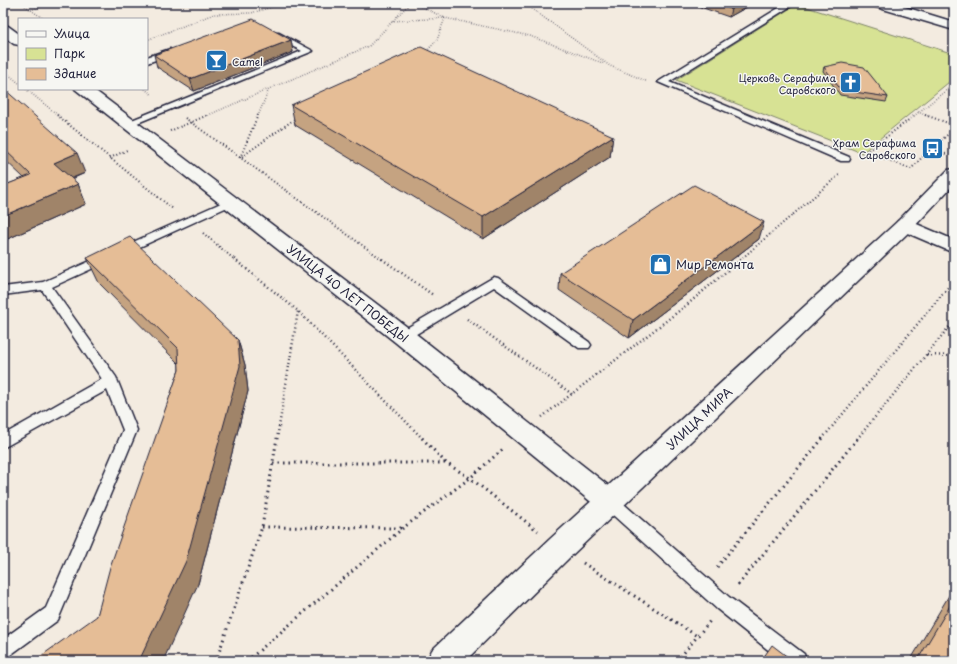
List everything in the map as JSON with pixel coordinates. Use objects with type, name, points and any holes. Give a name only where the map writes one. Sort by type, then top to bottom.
[{"type":"street","points":[[878,3],[954,26]]},
{"type":"street","points":[[3,29],[18,40]]},
{"type":"street","name":"УЛИЦА 40 ЛЕТ ПОБЕДЫ","points":[[84,90],[403,336],[610,502]]},
{"type":"street","name":"УЛИЦА МИРА","points":[[443,661],[905,225],[954,174]]},
{"type":"street","points":[[905,225],[954,247]]},
{"type":"lane","points":[[792,3],[662,82],[845,159]]},
{"type":"lane","points":[[127,124],[309,51],[267,30]]},
{"type":"lane","points":[[148,60],[175,50]]},
{"type":"lane","points":[[3,291],[45,286],[187,220],[230,202]]},
{"type":"lane","points":[[403,336],[494,281],[584,345]]},
{"type":"lane","points":[[3,650],[52,614],[130,430],[112,381],[45,286]]},
{"type":"lane","points":[[3,442],[112,381]]},
{"type":"lane","points":[[610,502],[723,603],[797,661]]},
{"type":"path","points":[[21,3],[43,18]]},
{"type":"path","points":[[31,10],[54,3]]},
{"type":"path","points":[[148,40],[214,14],[251,13],[287,3]]},
{"type":"path","points":[[414,3],[445,18],[530,36],[610,66]]},
{"type":"path","points":[[392,21],[445,18]]},
{"type":"path","points":[[421,57],[437,40],[445,18]]},
{"type":"path","points":[[3,70],[18,82]]},
{"type":"path","points":[[862,157],[954,84]]},
{"type":"path","points":[[240,158],[269,88]]},
{"type":"path","points":[[27,90],[298,312],[446,463],[470,478]]},
{"type":"path","points":[[145,90],[572,394]]},
{"type":"path","points":[[918,112],[954,125]]},
{"type":"path","points":[[240,158],[298,116]]},
{"type":"path","points":[[951,124],[954,121]]},
{"type":"path","points":[[936,145],[954,129]]},
{"type":"path","points":[[932,148],[954,157]]},
{"type":"path","points":[[868,152],[911,168],[927,152]]},
{"type":"path","points":[[247,661],[403,528],[470,478],[523,432],[688,304],[843,171]]},
{"type":"path","points":[[703,585],[954,280]]},
{"type":"path","points":[[216,661],[262,528],[298,312]]},
{"type":"path","points":[[677,661],[954,321]]},
{"type":"path","points":[[926,355],[954,356]]},
{"type":"path","points":[[273,463],[446,463]]},
{"type":"path","points":[[262,528],[403,528]]},
{"type":"green space","points":[[797,4],[954,54],[954,78],[862,153],[676,80]]},
{"type":"building","points":[[714,3],[742,3],[731,9]]},
{"type":"building","points":[[253,19],[291,40],[190,79],[154,55]]},
{"type":"building","points":[[421,47],[613,136],[483,217],[291,105]]},
{"type":"building","name":"Церковь Серафима Саровского","points":[[842,63],[864,67],[888,97],[841,90],[824,67]]},
{"type":"building","points":[[3,88],[77,153],[54,163],[78,184],[3,216],[3,186],[31,175],[3,148]]},
{"type":"building","name":"Мир Ремонта","points":[[694,185],[764,222],[633,320],[560,273]]},
{"type":"building","points":[[130,237],[238,340],[240,366],[186,561],[139,661],[34,661],[97,616],[110,567],[179,370],[178,348],[87,258]]},
{"type":"building","points":[[954,599],[954,661],[917,661]]},
{"type":"building","points":[[772,645],[793,661],[761,661]]},
{"type":"place","name":"Camel","points":[[217,61]]},
{"type":"place","name":"Церковь Серафима Саровского","points":[[851,83]]},
{"type":"place","name":"Храм Серафима Саровского","points":[[932,148]]},
{"type":"place","name":"Мир Ремонта","points":[[661,264]]}]
